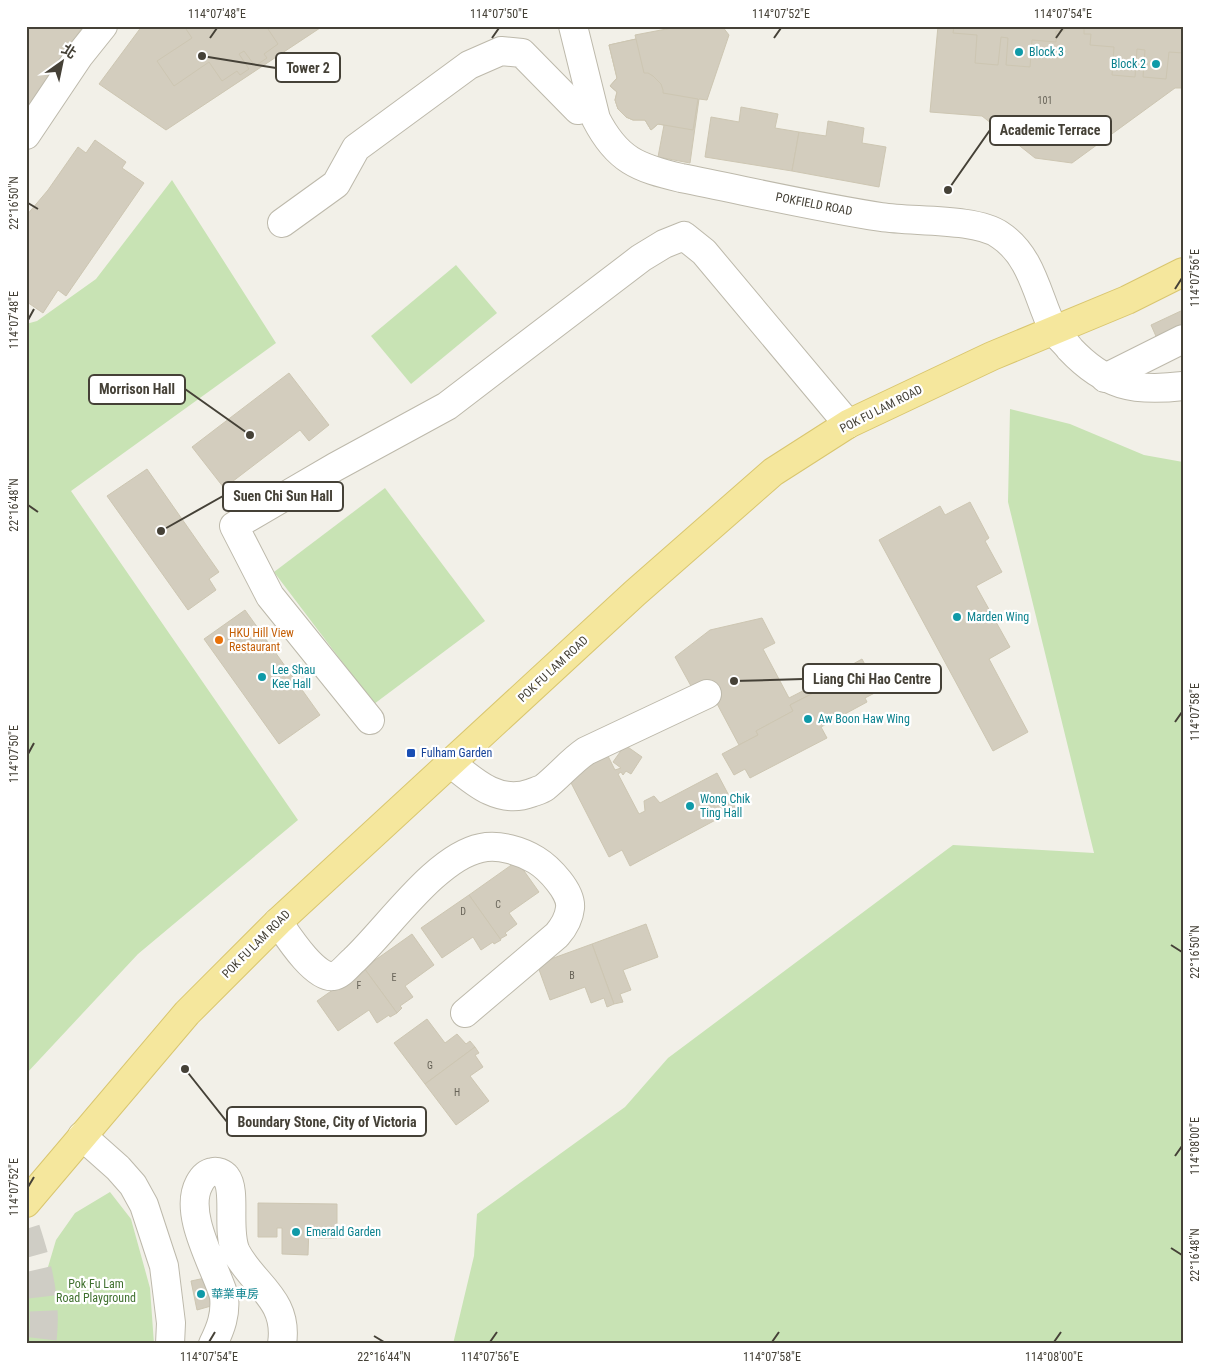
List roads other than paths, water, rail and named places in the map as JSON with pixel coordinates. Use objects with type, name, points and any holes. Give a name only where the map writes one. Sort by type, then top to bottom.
[{"type":"main road","name":"POK FU LAM ROAD","points":[[26,1203],[187,1013],[278,922],[635,594],[773,472],[848,424],[992,356],[1127,300],[1183,272]]},
{"type":"street","points":[[26,136],[79,56],[103,26]]},
{"type":"street","name":"POKFIELD ROAD","points":[[573,26],[592,107],[602,129],[617,150],[625,157],[640,166],[681,178],[881,217],[964,224],[988,228],[1007,240],[1022,258],[1054,331],[1080,359],[1116,382]]},
{"type":"street","points":[[282,223],[336,184],[356,148],[469,65],[501,50],[522,53],[578,110],[592,107]]},
{"type":"street","points":[[370,720],[270,596],[234,526],[335,467],[447,406],[641,258],[664,244],[684,236],[704,252],[848,424]]},
{"type":"street","points":[[1116,382],[1183,339]]},
{"type":"street","points":[[1116,382],[1183,359]]},
{"type":"street","points":[[1116,382],[1160,388],[1183,386]]},
{"type":"street","points":[[451,763],[486,790],[507,797],[524,795],[542,789],[572,760],[586,751],[707,694]]},
{"type":"street","points":[[278,922],[301,955],[324,975],[333,976],[340,973],[359,955],[435,873],[458,857],[482,848],[506,848],[536,860],[556,877],[567,893],[570,908],[563,927],[557,935],[465,1013]]},
{"type":"street","points":[[82,1136],[118,1168],[132,1185],[144,1205],[164,1266],[171,1323],[170,1344]]},
{"type":"street","points":[[212,1344],[223,1321],[224,1296],[198,1224],[194,1201],[196,1189],[202,1178],[208,1173],[215,1171],[227,1177],[230,1186],[230,1223],[236,1251],[242,1262],[268,1293],[278,1309],[283,1327],[282,1344]]},
{"type":"tunnel","points":[[26,1229],[41,1285],[44,1314],[42,1344]]},
{"type":"place","name":"Block 3","points":[[1019,52]]},
{"type":"place","name":"Tower 2","points":[[202,56]]},
{"type":"place","name":"Block 2","points":[[1156,64]]},
{"type":"place","name":"Academic Terrace","points":[[948,190]]},
{"type":"place","name":"Morrison Hall","points":[[250,435]]},
{"type":"place","name":"Suen Chi Sun Hall","points":[[161,531]]},
{"type":"place","name":"Marden Wing","points":[[957,617]]},
{"type":"place","name":"HKU Hill View Restaurant","points":[[219,640]]},
{"type":"place","name":"Lee Shau Kee Hall","points":[[262,677]]},
{"type":"place","name":"Liang Chi Hao Centre","points":[[734,681]]},
{"type":"place","name":"Aw Boon Haw Wing","points":[[808,719]]},
{"type":"place","name":"Fulham Garden","points":[[411,753]]},
{"type":"place","name":"Wong Chik Ting Hall","points":[[690,806]]},
{"type":"place","name":"Boundary Stone, City of Victoria","points":[[185,1069]]},
{"type":"place","name":"Emerald Garden","points":[[296,1232]]},
{"type":"place","name":"華業車房","points":[[201,1294]]},
{"type":"park label","name":"Pok Fu Lam Road Playground","points":[[96,1291]]}]
